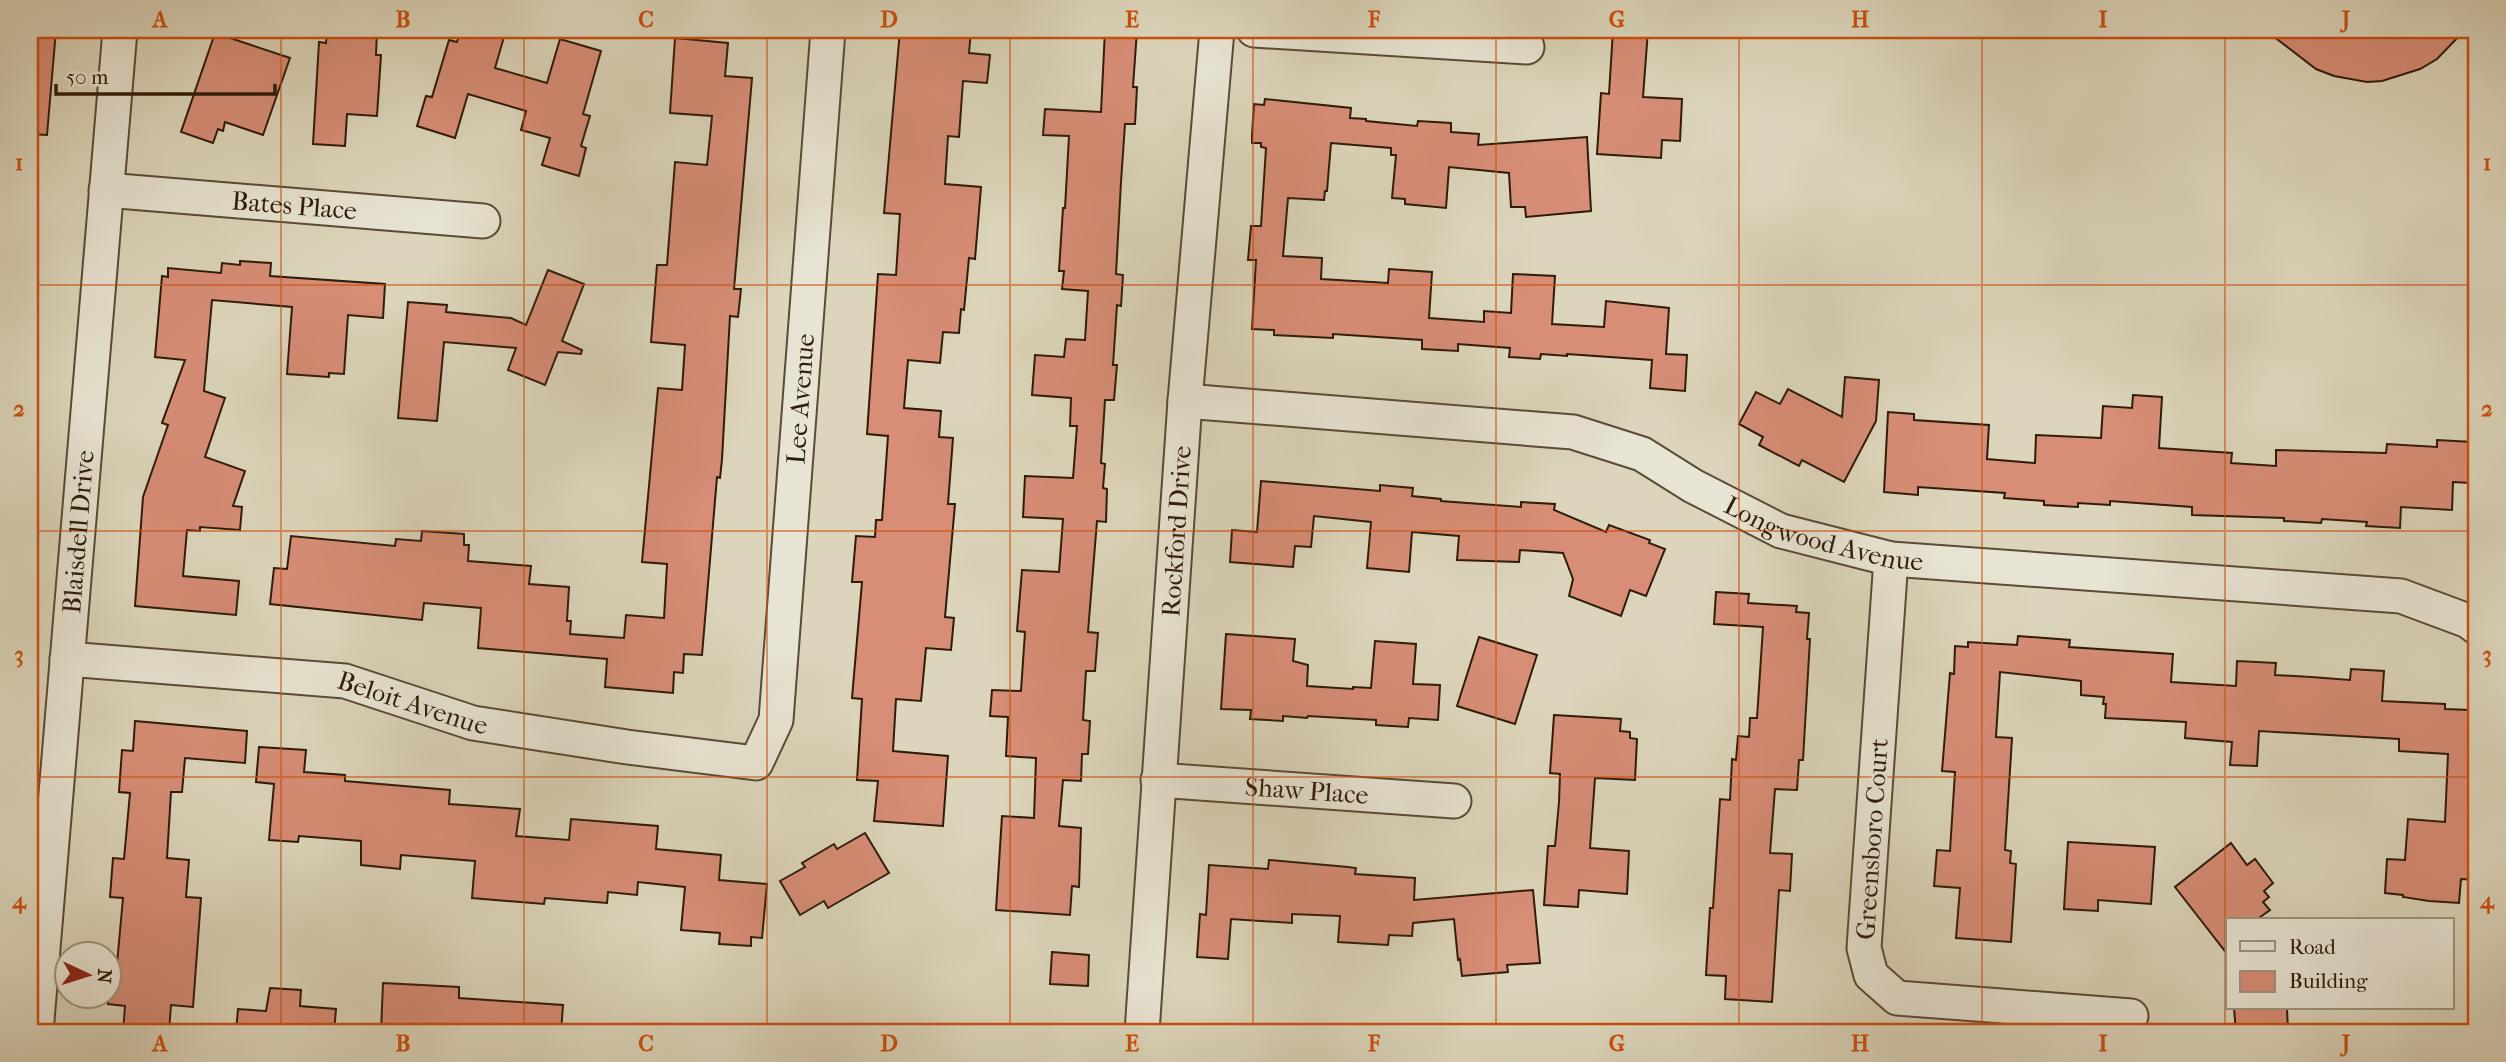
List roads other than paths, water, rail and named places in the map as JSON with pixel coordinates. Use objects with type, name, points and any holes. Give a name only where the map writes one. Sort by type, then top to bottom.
[{"type":"street","name":"Blaisdell Drive","points":[[36,1032],[120,30]]},
{"type":"street","name":"Lee Avenue","points":[[756,763],[776,720],[828,30]]},
{"type":"street","name":"Rockford Drive","points":[[1142,1032],[1185,401],[1217,30]]},
{"type":"street","points":[[1254,30],[1527,47]]},
{"type":"street","name":"Bates Place","points":[[106,190],[483,221]]},
{"type":"street","name":"Longwood Avenue","points":[[1185,401],[1573,432],[1642,454],[1693,486],[1781,531],[1891,559],[2401,596],[2468,621],[2476,627]]},
{"type":"street","name":"Greensboro Court","points":[[1891,559],[1864,948],[1871,975],[1897,998],[2131,1016]]},
{"type":"street","name":"Beloit Avenue","points":[[67,659],[345,681],[473,723],[627,747],[756,763]]},
{"type":"street","name":"Shaw Place","points":[[1158,780],[1454,801]]}]
